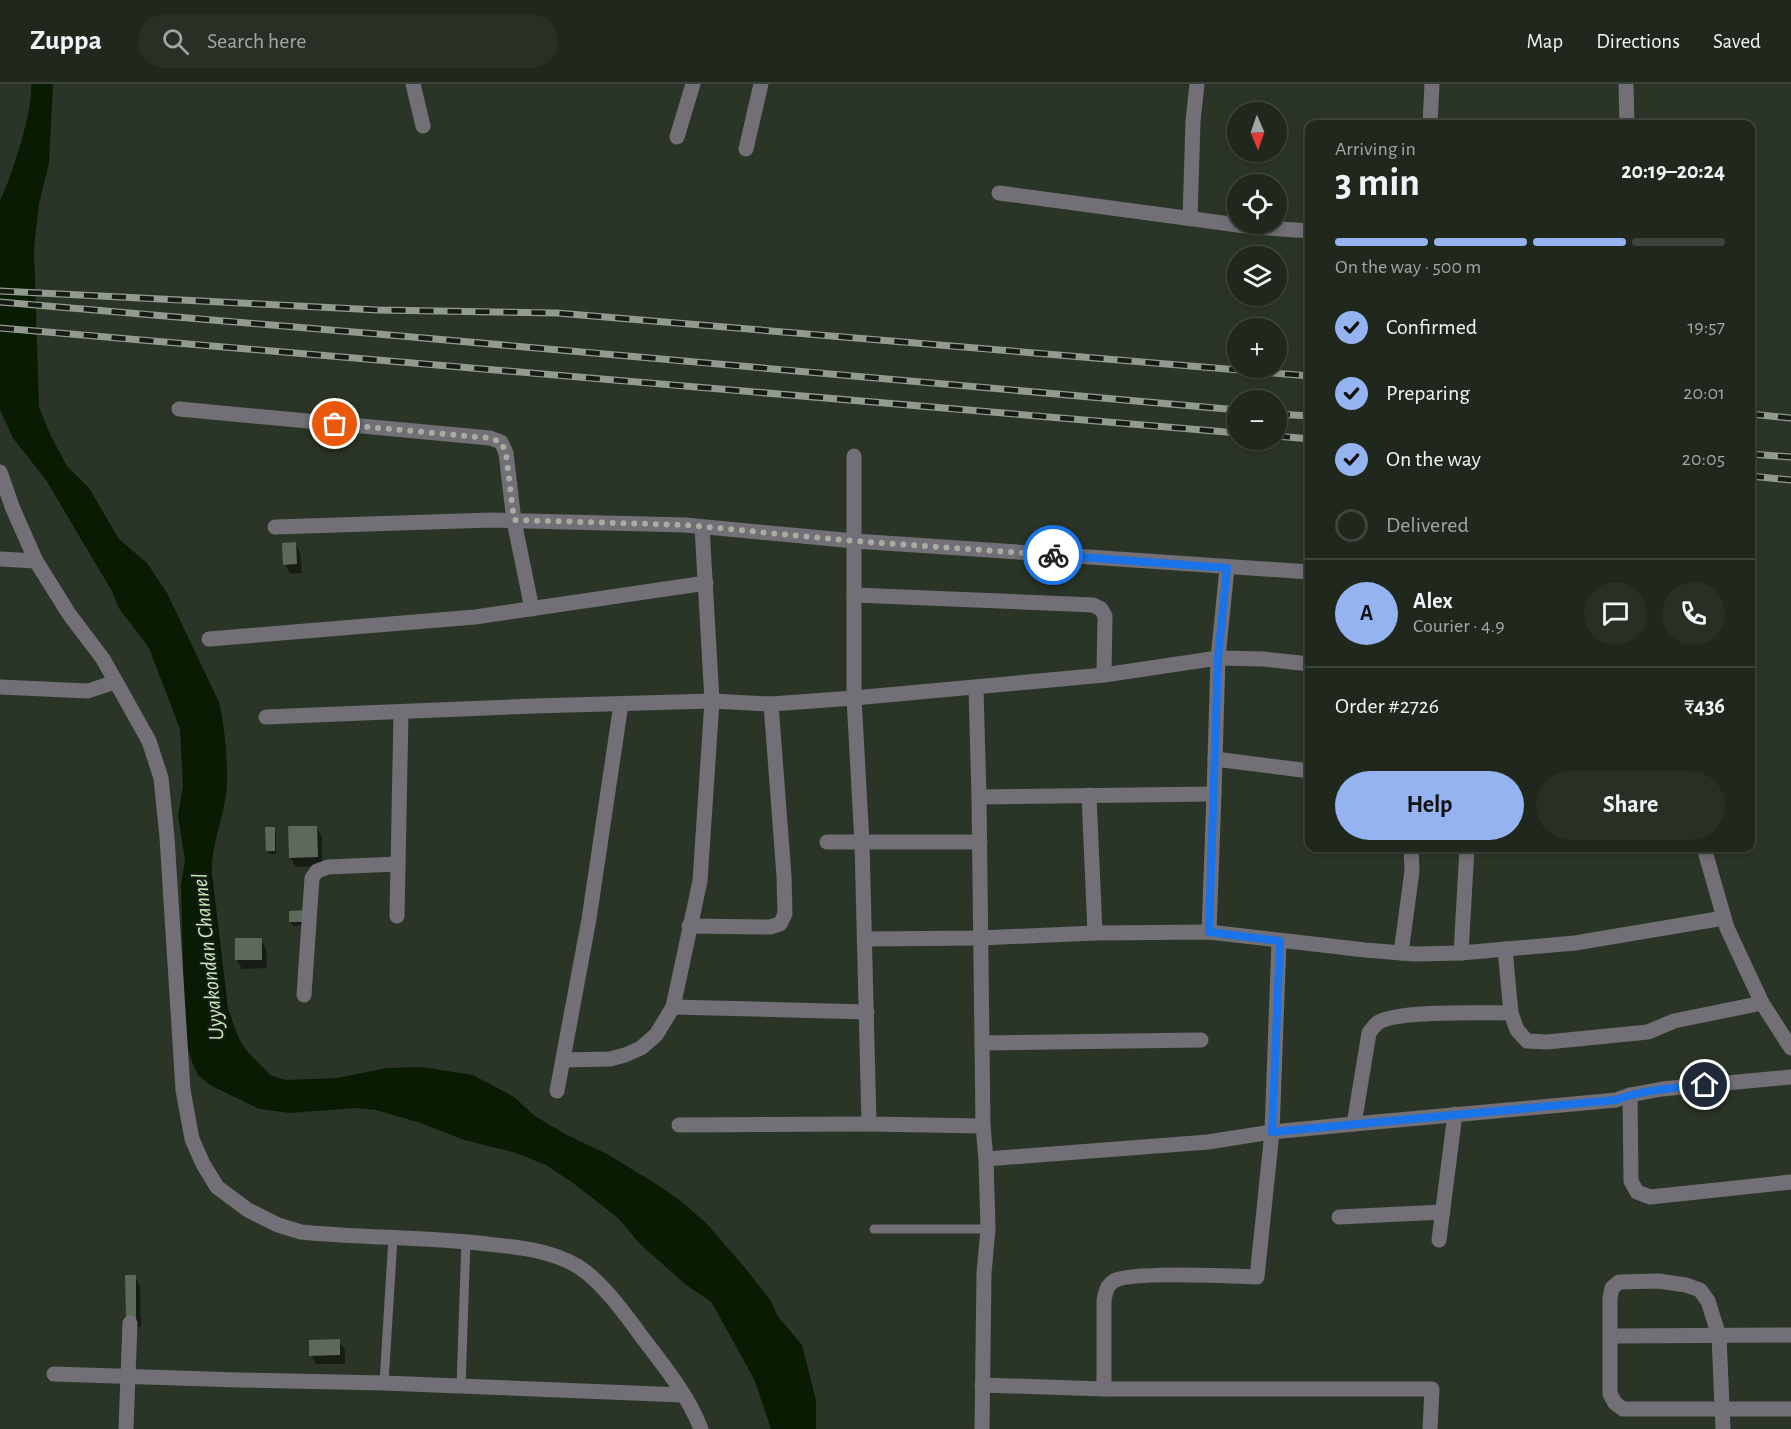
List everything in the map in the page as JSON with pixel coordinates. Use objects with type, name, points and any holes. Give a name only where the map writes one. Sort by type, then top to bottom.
[{"type":"street","points":[[413,84],[423,126]]},
{"type":"street","points":[[678,137],[693,84]]},
{"type":"street","points":[[746,149],[761,84]]},
{"type":"street","points":[[1190,218],[1193,122],[1197,84]]},
{"type":"street","points":[[1430,120],[1432,84]]},
{"type":"street","points":[[1626,84],[1627,120]]},
{"type":"street","points":[[999,193],[1253,227],[1305,231]]},
{"type":"street","points":[[179,409],[479,437],[501,442],[506,453],[514,520],[532,609]]},
{"type":"street","points":[[854,456],[854,698],[862,843],[869,1124]]},
{"type":"street","points":[[0,472],[13,509],[36,561],[69,614],[103,659],[149,741],[161,778],[167,837],[183,1090],[192,1139],[203,1164],[217,1186],[248,1210],[278,1224],[309,1233],[466,1241],[545,1252],[567,1260],[598,1283],[626,1316],[670,1374],[696,1415],[701,1429]]},
{"type":"street","points":[[275,527],[514,520],[702,526],[855,541],[1305,572]]},
{"type":"street","points":[[563,1060],[610,1059],[641,1048],[656,1035],[673,1007],[700,881],[712,701],[702,526]]},
{"type":"street","points":[[0,559],[36,561]]},
{"type":"street","points":[[1209,932],[1218,658],[1227,568]]},
{"type":"street","points":[[209,639],[475,617],[706,583]]},
{"type":"street","points":[[854,595],[1094,605],[1101,609],[1105,616],[1104,675]]},
{"type":"street","points":[[266,717],[712,701],[771,704],[1104,675],[1218,658],[1263,658],[1305,663]]},
{"type":"street","points":[[0,687],[88,691],[115,682]]},
{"type":"street","points":[[976,687],[983,1126],[988,1229],[984,1274],[982,1429]]},
{"type":"street","points":[[557,1091],[589,919],[621,704]]},
{"type":"street","points":[[689,926],[770,927],[780,924],[785,914],[771,704]]},
{"type":"street","points":[[397,916],[401,712]]},
{"type":"street","points":[[1215,759],[1305,770]]},
{"type":"street","points":[[979,797],[1214,794]]},
{"type":"street","points":[[1089,795],[1095,933]]},
{"type":"street","points":[[827,842],[980,842]]},
{"type":"street","points":[[1401,953],[1412,871],[1411,852]]},
{"type":"street","points":[[1461,953],[1467,852]]},
{"type":"street","points":[[1705,852],[1727,928],[1762,1003],[1791,1048]]},
{"type":"street","points":[[304,995],[312,879],[317,871],[328,867],[398,864]]},
{"type":"street","points":[[865,939],[1209,932],[1401,953],[1461,953],[1575,943],[1724,918]]},
{"type":"street","points":[[1104,1389],[1104,1300],[1107,1287],[1116,1279],[1138,1275],[1257,1276],[1272,1132],[1280,941]]},
{"type":"street","points":[[1504,949],[1511,1013],[1516,1030],[1527,1041],[1546,1042],[1648,1032],[1674,1021],[1762,1003]]},
{"type":"street","points":[[673,1007],[867,1012]]},
{"type":"street","points":[[1354,1124],[1369,1033],[1377,1023],[1393,1017],[1424,1014],[1511,1013]]},
{"type":"street","points":[[982,1043],[1201,1040]]},
{"type":"street","points":[[986,1159],[1208,1142],[1272,1132],[1616,1100],[1662,1089],[1791,1077]]},
{"type":"street","points":[[1630,1095],[1631,1181],[1636,1192],[1650,1197],[1791,1182]]},
{"type":"street","points":[[1439,1240],[1455,1114]]},
{"type":"street","points":[[679,1125],[983,1126]]},
{"type":"street","points":[[1339,1216],[1443,1212]]},
{"type":"street","points":[[1723,1429],[1722,1409],[1719,1336],[1708,1301],[1700,1290],[1686,1285],[1658,1281],[1619,1282],[1612,1288],[1610,1298],[1610,1394],[1615,1403],[1623,1409],[1722,1409],[1791,1408]]},
{"type":"street","points":[[126,1429],[130,1323]]},
{"type":"street","points":[[1610,1336],[1791,1335]]},
{"type":"street","points":[[54,1374],[384,1383],[683,1395]]},
{"type":"street","points":[[982,1385],[1104,1389],[1432,1389],[1430,1429]]},
{"type":"lane","points":[[874,1229],[988,1229]]},
{"type":"lane","points":[[384,1383],[393,1237]]},
{"type":"lane","points":[[461,1386],[466,1241]]},
{"type":"water","name":"Uyyakondan Channel","points":[[31,84],[53,84],[49,163],[39,204],[34,248],[39,407],[67,466],[89,488],[119,539],[147,563],[167,593],[219,702],[225,737],[227,778],[225,800],[213,855],[212,873],[228,1009],[239,1039],[270,1075],[285,1080],[337,1078],[387,1068],[422,1067],[473,1075],[514,1097],[535,1116],[565,1134],[607,1154],[653,1182],[681,1201],[707,1224],[771,1301],[777,1315],[802,1345],[816,1400],[816,1429],[771,1429],[754,1379],[712,1303],[686,1285],[640,1244],[618,1218],[546,1165],[516,1153],[464,1140],[421,1123],[376,1110],[355,1108],[290,1113],[259,1109],[210,1085],[198,1075],[185,1039],[181,885],[185,860],[178,816],[183,785],[180,729],[149,648],[118,607],[113,593],[46,480],[13,438],[0,410],[0,201],[10,177],[25,126]]},
{"type":"building","points":[[296,542],[297,564],[283,565],[282,543]]},
{"type":"building","points":[[288,826],[317,826],[318,857],[289,858]]},
{"type":"building","points":[[265,827],[275,827],[275,851],[266,851]]},
{"type":"building","points":[[304,910],[304,922],[289,922],[289,911]]},
{"type":"building","points":[[235,938],[262,938],[262,960],[235,960]]},
{"type":"building","points":[[125,1275],[136,1275],[136,1318],[126,1318]]},
{"type":"building","points":[[340,1339],[340,1355],[309,1356],[309,1340]]},
{"type":"railway","points":[[0,291],[378,310],[557,313],[1305,376]]},
{"type":"railway","points":[[0,302],[1227,409]]},
{"type":"railway","points":[[0,328],[1227,432]]},
{"type":"railway","points":[[1755,414],[1791,418]]},
{"type":"railway","points":[[1287,415],[1305,416]]},
{"type":"railway","points":[[1287,437],[1305,439]]},
{"type":"railway","points":[[1755,454],[1791,457]]},
{"type":"railway","points":[[1755,476],[1791,480]]},
{"type":"way so far","points":[[335,424],[490,438],[501,442],[506,453],[514,520],[685,525],[855,541],[1053,555]]},
{"type":"route","points":[[1053,555],[1227,568],[1218,658],[1209,932],[1280,941],[1272,1132],[1616,1100],[1662,1089],[1705,1085]]}]
